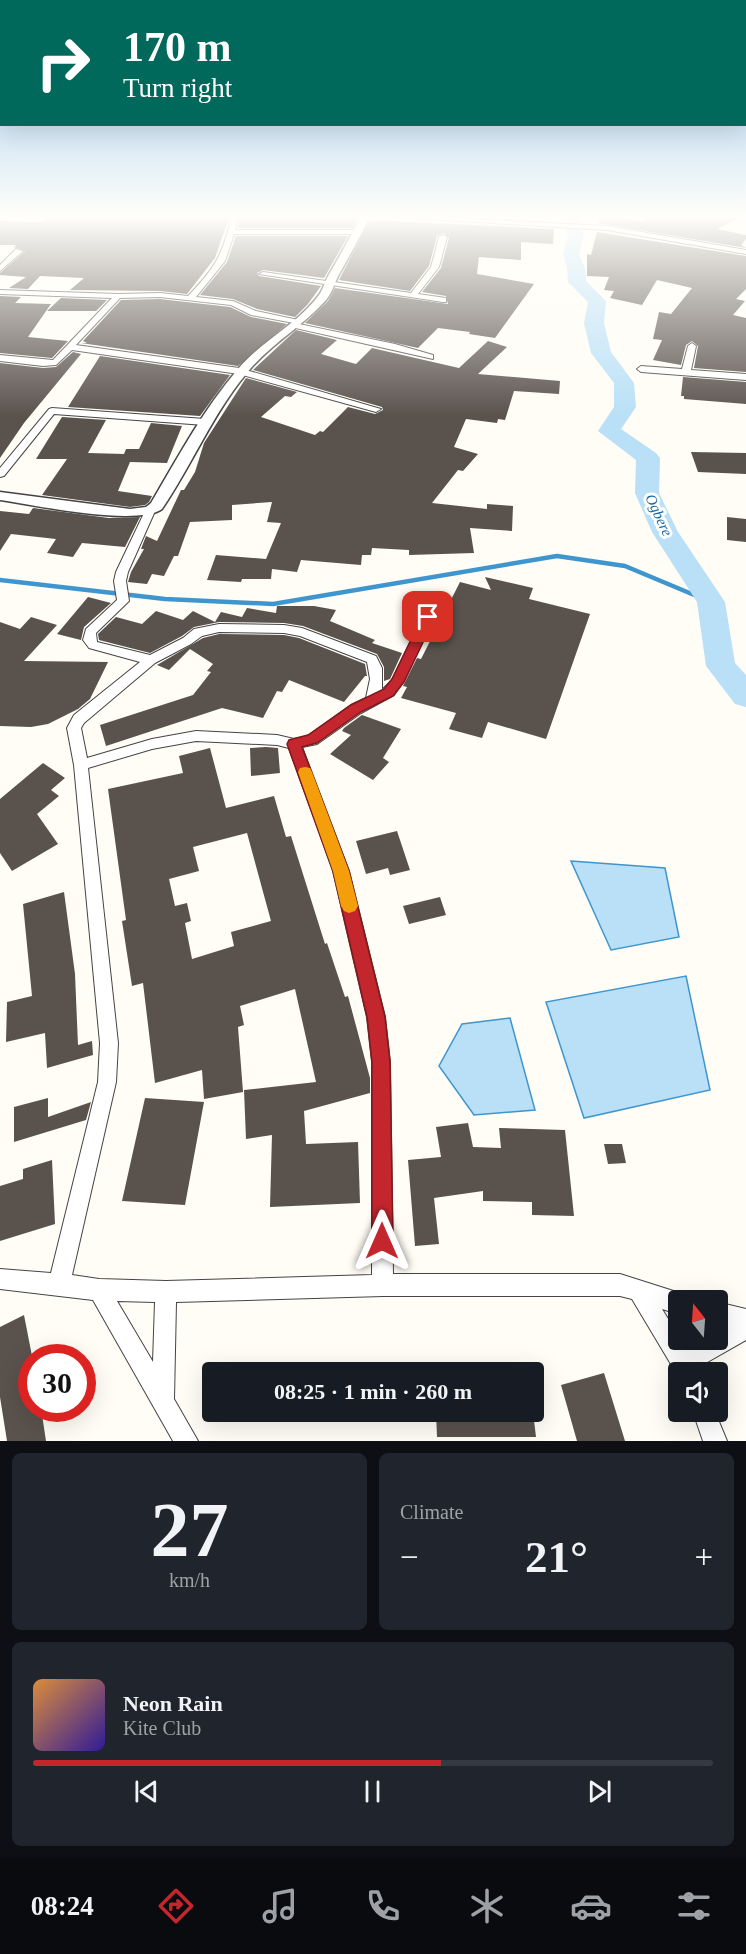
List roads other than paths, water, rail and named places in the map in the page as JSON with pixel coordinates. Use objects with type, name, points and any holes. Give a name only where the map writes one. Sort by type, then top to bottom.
[{"type":"street","points":[[190,298],[204,282]]},
{"type":"street","points":[[325,282],[443,300]]},
{"type":"street","points":[[413,295],[423,282]]},
{"type":"street","points":[[0,496],[130,513],[150,511],[157,506],[206,422],[241,372],[259,352],[319,302],[331,283]]},
{"type":"street","points":[[0,292],[160,295],[233,303],[254,313],[430,357]]},
{"type":"street","points":[[0,358],[50,363],[60,359],[118,296]]},
{"type":"street","points":[[686,372],[692,346]]},
{"type":"street","points":[[72,347],[112,355],[165,358],[241,372],[376,409]]},
{"type":"street","points":[[641,369],[746,377]]},
{"type":"street","points":[[0,474],[52,411],[206,422]]},
{"type":"street","points":[[150,511],[120,581],[123,601],[90,632],[88,640],[93,645],[151,660]]},
{"type":"street","points":[[81,765],[152,744],[196,736],[232,736],[294,744],[312,740],[372,700],[389,692],[397,682],[428,617]]},
{"type":"street","points":[[59,1284],[107,1082],[109,1043],[81,765],[74,728],[79,719],[151,660],[187,641],[198,632],[219,628],[284,629],[302,632],[372,659],[375,663],[376,690],[372,700]]},
{"type":"street","points":[[294,744],[341,871],[376,1017],[381,1062],[383,1285]]},
{"type":"street","points":[[0,1279],[99,1290],[166,1292],[383,1285],[620,1285],[668,1300]]},
{"type":"street","points":[[99,1290],[186,1441]]},
{"type":"street","points":[[163,1401],[166,1292]]},
{"type":"street","points":[[640,1293],[682,1362]]},
{"type":"street","points":[[728,1316],[746,1320]]},
{"type":"street","points":[[695,1362],[746,1328]]},
{"type":"street","points":[[708,1422],[715,1441]]},
{"type":"water","points":[[571,861],[665,868],[679,937],[611,950]]},
{"type":"water","points":[[686,976],[710,1090],[584,1118],[546,1002]]},
{"type":"water","points":[[510,1018],[535,1110],[474,1115],[439,1066],[462,1024]]},
{"type":"waterway","name":"Ogbere","points":[[577,282],[597,301],[594,323],[601,353],[624,383],[625,407],[609,431],[648,458],[647,493],[665,532],[711,602],[721,666],[746,696]]},
{"type":"waterway","points":[[0,580],[165,599],[273,604],[557,556],[625,566],[711,602]]}]
